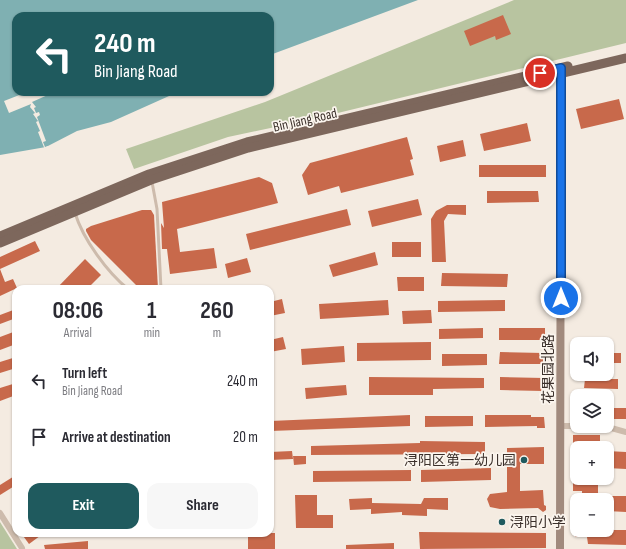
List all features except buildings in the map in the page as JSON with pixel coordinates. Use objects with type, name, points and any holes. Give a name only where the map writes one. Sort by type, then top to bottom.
[{"type":"main road","name":"Bin Jiang Road","points":[[0,242],[151,180],[248,148],[561,71],[626,52]]},
{"type":"main road","name":"Bin Jiang Road","points":[[0,236],[149,174],[246,142],[561,71],[626,58]]},
{"type":"street","name":"花果园北路","points":[[560,549],[562,426],[561,71]]},
{"type":"street","points":[[562,426],[570,426]]},
{"type":"street","points":[[614,429],[626,432]]},
{"type":"street","points":[[0,513],[12,532]]},
{"type":"street","points":[[15,537],[22,548]]},
{"type":"lane","points":[[151,180],[157,209],[161,285]]},
{"type":"lane","points":[[73,206],[80,229],[106,265],[124,285]]},
{"type":"green space","points":[[514,0],[626,0],[626,43],[313,119],[228,137],[134,169],[126,149],[265,102]]},
{"type":"green space","points":[[0,522],[17,549],[0,549]]},
{"type":"water","points":[[0,0],[418,0],[274,54],[274,12],[12,12],[12,96],[169,96],[111,122],[77,131],[46,147],[0,155]]},
{"type":"pier","points":[[17,96],[46,96],[32,102],[36,107],[34,108],[36,113],[39,112],[40,115],[37,117],[46,141],[43,142],[45,147],[48,146],[49,148],[45,150],[38,132],[40,131],[36,122],[38,121],[33,114],[35,113],[30,107],[31,104],[9,113],[4,101]]},
{"type":"place","name":"浔阳区第一幼儿园","points":[[524,460]]},
{"type":"place","name":"浔阳小学","points":[[502,522]]},
{"type":"route","points":[[540,73],[561,68],[561,298]]}]
